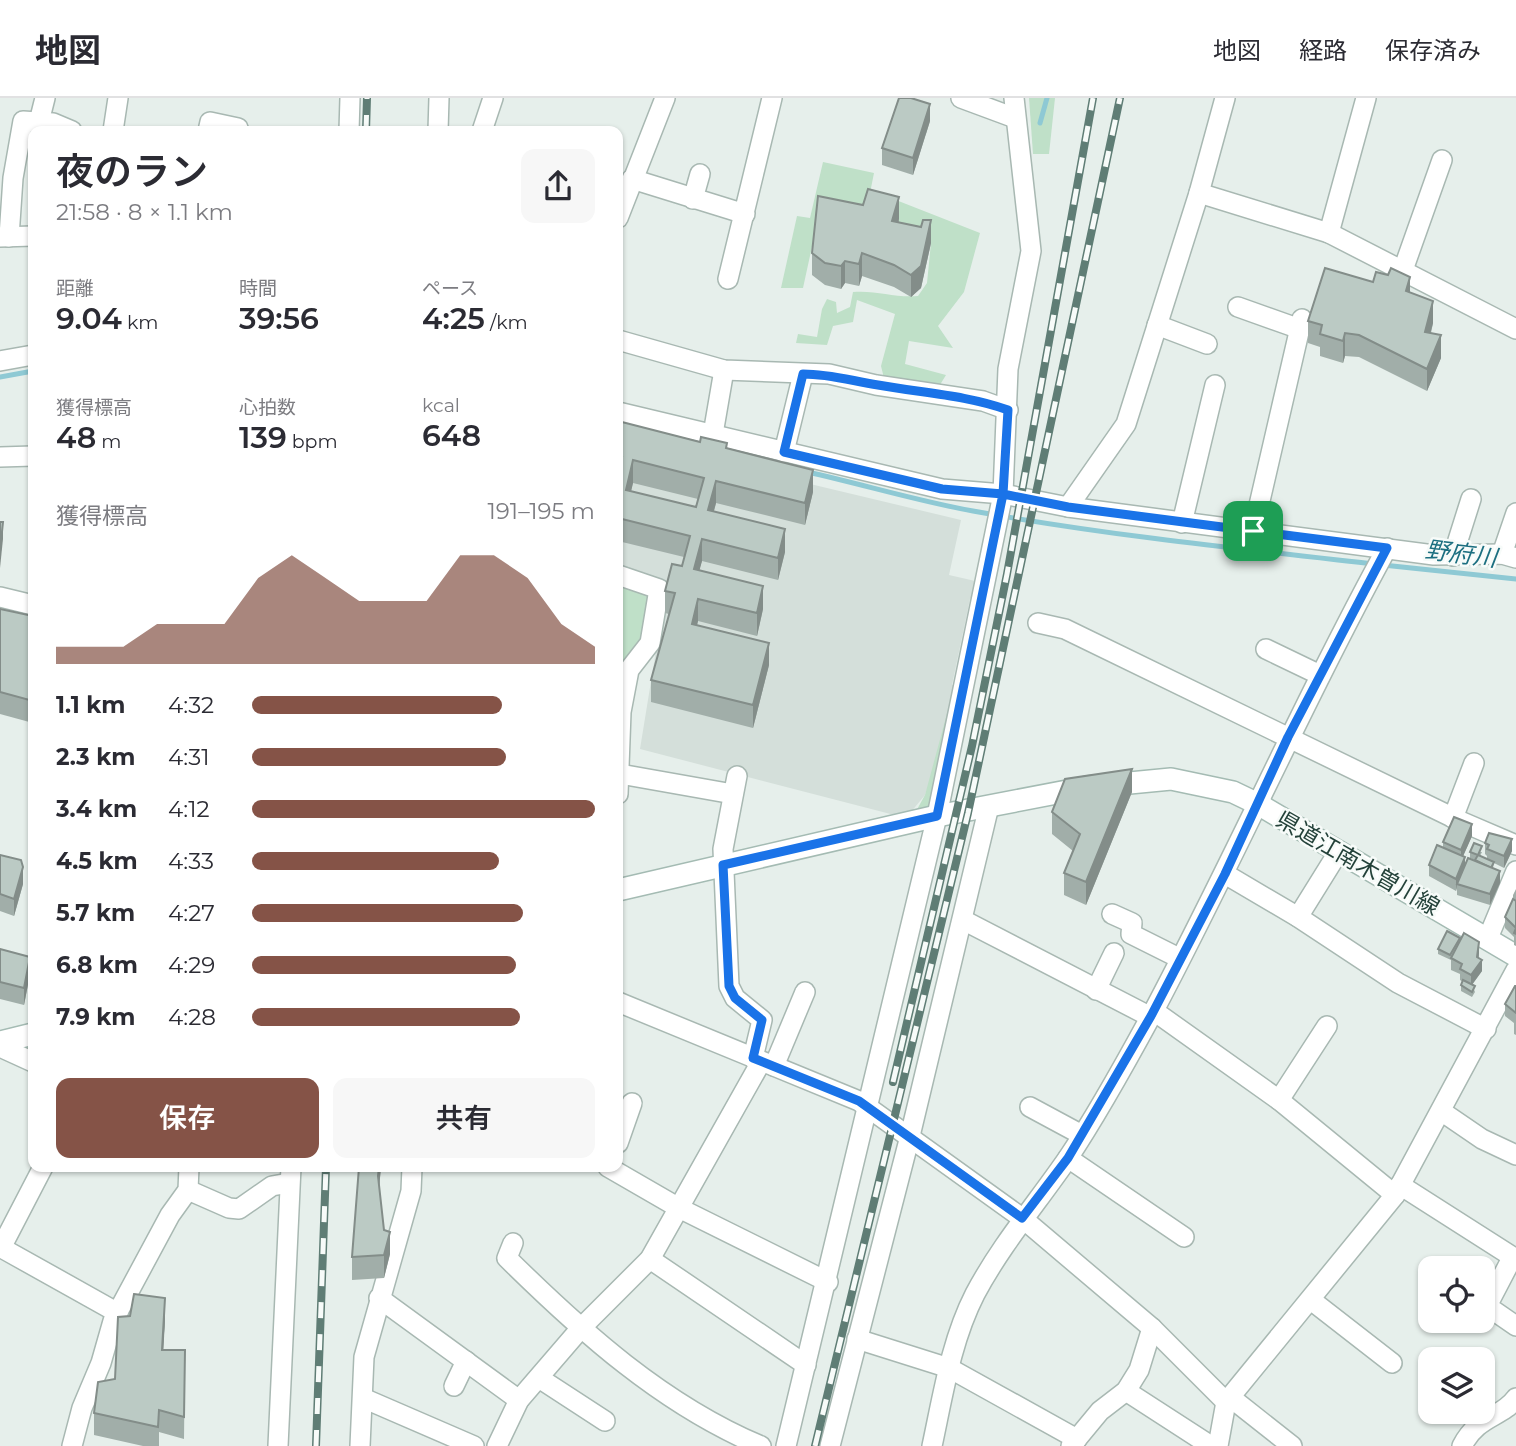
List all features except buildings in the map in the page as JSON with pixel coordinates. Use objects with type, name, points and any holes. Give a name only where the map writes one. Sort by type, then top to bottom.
[{"type":"main road","name":"県道江南木曽川線","points":[[623,889],[937,816],[1088,787],[1171,779],[1233,792],[1258,804],[1516,956]]},
{"type":"main road","points":[[0,1045],[28,1036]]},
{"type":"street","points":[[39,122],[45,98]]},
{"type":"street","points":[[114,126],[118,98]]},
{"type":"street","points":[[349,126],[350,98]]},
{"type":"street","points":[[484,126],[493,98]]},
{"type":"street","points":[[664,98],[626,186],[693,199],[745,214]]},
{"type":"street","points":[[728,279],[772,98]]},
{"type":"street","points":[[786,1446],[828,1282],[866,1107],[937,816],[1002,499],[1008,369],[1031,251],[1015,108],[961,98]]},
{"type":"street","points":[[1068,507],[1126,424],[1199,193],[1225,98]]},
{"type":"street","points":[[1329,233],[1366,98]]},
{"type":"street","points":[[435,99],[438,126]]},
{"type":"street","points":[[28,236],[5,237],[23,121],[60,126]]},
{"type":"street","points":[[209,126],[210,122],[229,126]]},
{"type":"street","points":[[1403,270],[1442,160]]},
{"type":"street","points":[[693,199],[700,174]]},
{"type":"street","points":[[1199,193],[1329,233],[1516,330]]},
{"type":"street","points":[[1238,307],[1301,324],[1253,531]]},
{"type":"street","points":[[1157,325],[1207,344]]},
{"type":"street","points":[[623,341],[724,370],[830,374],[876,385],[983,401],[1008,410]]},
{"type":"street","points":[[0,361],[28,356]]},
{"type":"street","points":[[713,434],[724,370]]},
{"type":"street","points":[[784,452],[803,374]]},
{"type":"street","points":[[1182,523],[1214,385]]},
{"type":"street","points":[[623,413],[942,489],[1386,550],[1453,556],[1509,556],[1516,513]]},
{"type":"street","points":[[0,457],[28,456]]},
{"type":"street","points":[[1453,556],[1471,499]]},
{"type":"street","points":[[932,1446],[956,1337],[975,1293],[1022,1218],[1068,1158],[1151,1016],[1225,874],[1288,737],[1386,550]]},
{"type":"street","points":[[623,577],[659,589],[650,643],[629,670],[623,702]]},
{"type":"street","points":[[0,597],[28,604]]},
{"type":"street","points":[[1038,623],[1065,629],[1453,818],[1516,845]]},
{"type":"street","points":[[1266,649],[1320,676]]},
{"type":"street","points":[[1453,818],[1474,763]]},
{"type":"street","points":[[623,784],[735,785],[723,849],[729,986],[735,998],[762,1020],[763,1062]]},
{"type":"street","points":[[830,1446],[910,1136],[989,806]]},
{"type":"street","points":[[1298,917],[1339,851]]},
{"type":"street","points":[[1488,938],[1516,871]]},
{"type":"street","points":[[1225,874],[1298,917],[1398,983],[1486,1029]]},
{"type":"street","points":[[1112,915],[1132,923],[1131,934],[1179,958]]},
{"type":"street","points":[[963,920],[1096,990],[1151,1016],[1161,1016],[1279,1100],[1397,1190],[1514,1258],[1487,1306],[1516,1326]]},
{"type":"street","points":[[1096,990],[1114,953]]},
{"type":"street","points":[[1218,1446],[1228,1400],[1397,1190],[1516,970]]},
{"type":"street","points":[[497,1446],[519,1400],[580,1328],[650,1259],[805,992]]},
{"type":"street","points":[[623,1004],[859,1101],[1022,1218],[1152,1328],[1228,1400],[1292,1446]]},
{"type":"street","points":[[1279,1100],[1327,1026]]},
{"type":"street","points":[[0,1045],[28,1059]]},
{"type":"street","points":[[623,1129],[632,1103]]},
{"type":"street","points":[[1030,1107],[1082,1135]]},
{"type":"street","points":[[1441,1111],[1482,1139],[1516,1155]]},
{"type":"street","points":[[1068,1158],[1184,1237]]},
{"type":"street","points":[[40,1172],[1,1247],[118,1313]]},
{"type":"street","points":[[72,1446],[82,1408],[101,1363],[113,1321],[170,1215],[188,1190],[189,1172]]},
{"type":"street","points":[[360,1446],[364,1357],[411,1191],[412,1172]]},
{"type":"street","points":[[618,1172],[679,1208],[828,1282]]},
{"type":"street","points":[[188,1190],[229,1208],[239,1209],[290,1175]]},
{"type":"street","points":[[278,1446],[290,1175]]},
{"type":"street","points":[[513,1243],[507,1258],[580,1328],[624,1364],[684,1405],[726,1431],[761,1446]]},
{"type":"street","points":[[650,1259],[806,1365]]},
{"type":"street","points":[[379,1298],[519,1400]]},
{"type":"street","points":[[1311,1300],[1392,1363]]},
{"type":"street","points":[[857,1339],[949,1368],[1074,1442],[1100,1411],[1126,1391],[1139,1370],[1152,1328]]},
{"type":"street","points":[[454,1386],[466,1362]]},
{"type":"street","points":[[539,1378],[605,1421]]},
{"type":"street","points":[[1126,1391],[1211,1446]]},
{"type":"street","points":[[363,1398],[474,1446]]},
{"type":"street","points":[[1462,1446],[1482,1420],[1511,1405],[1516,1398]]},
{"type":"shaded area","points":[[623,439],[961,520],[949,575],[984,583],[970,599],[952,685],[963,686],[925,795],[906,818],[640,749],[667,583],[623,569]]},
{"type":"green space","points":[[1029,98],[1055,98],[1049,154],[1033,154]]},
{"type":"green space","points":[[823,162],[874,173],[863,228],[818,219],[803,288],[781,288],[797,216],[810,218]]},
{"type":"green space","points":[[873,191],[980,233],[964,292],[938,326],[953,348],[909,341],[905,364],[946,375],[938,388],[884,378],[881,366],[895,314],[857,300],[853,322],[833,326],[827,345],[796,343],[798,334],[817,337],[822,309],[827,299],[836,302],[837,313],[850,307],[853,292],[918,296],[927,283],[931,243],[892,243]]},
{"type":"green space","points":[[623,581],[647,585],[650,643],[629,670],[623,669]]},
{"type":"green space","points":[[949,706],[958,710],[937,816],[910,822],[925,795]]},
{"type":"waterway","points":[[1040,123],[1047,98]]},
{"type":"waterway","name":"野府川","points":[[0,377],[28,372]]},
{"type":"waterway","name":"野府川","points":[[807,472],[931,502],[1023,520],[1173,541],[1374,564]]},
{"type":"waterway","name":"野府川","points":[[1383,565],[1516,579]]},
{"type":"railway","points":[[366,126],[367,98]]},
{"type":"railway","points":[[893,1082],[972,746],[1007,574],[1093,98]]},
{"type":"railway","points":[[815,1446],[968,813],[1120,98]]},
{"type":"railway","points":[[316,1446],[326,1172]]},
{"type":"route","points":[[1253,531],[1068,507],[1003,494],[942,489],[784,452],[803,374],[830,374],[876,385],[983,401],[1008,410],[1005,476],[1003,494],[937,816],[723,865],[729,986],[735,998],[762,1020],[753,1058],[859,1101],[1022,1218],[1068,1158],[1151,1016],[1225,874],[1288,737],[1387,548],[1253,531]]}]
